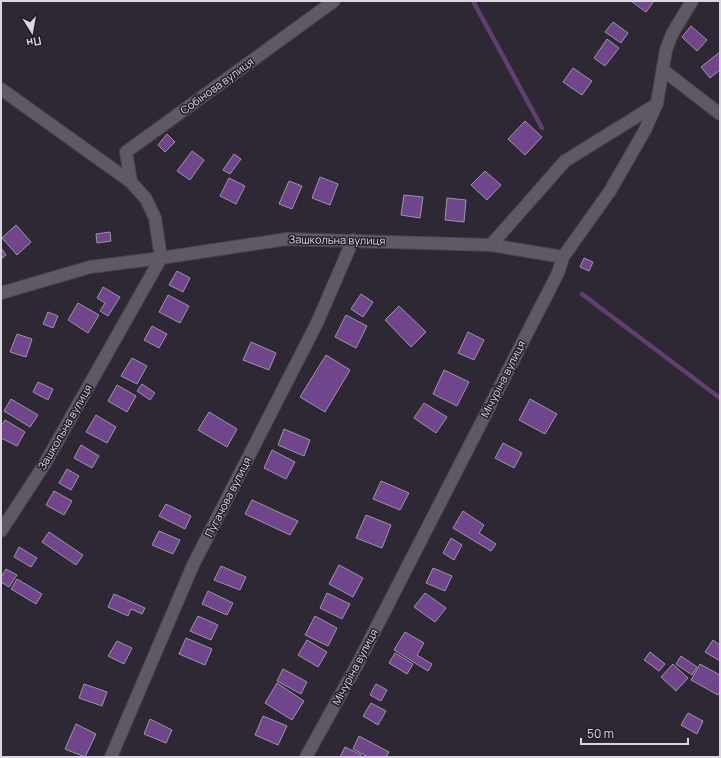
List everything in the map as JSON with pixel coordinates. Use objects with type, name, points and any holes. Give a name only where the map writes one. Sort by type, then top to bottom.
[{"type":"street","name":"Собінова вулиця","points":[[131,182],[126,152],[334,1]]},
{"type":"street","name":"Мічуріна вулиця","points":[[306,757],[372,635],[558,273],[563,257],[610,191],[644,130],[657,103],[666,50],[672,34],[692,1]]},
{"type":"street","points":[[663,70],[720,114]]},
{"type":"street","points":[[1,89],[131,182],[146,199],[155,218],[161,258],[90,267],[1,293]]},
{"type":"street","points":[[491,245],[565,161],[657,103]]},
{"type":"street","name":"Зашкольна вулиця","points":[[1,531],[44,465],[161,258],[288,238],[491,245],[563,257]]},
{"type":"street","name":"Пугачова вулиця","points":[[111,757],[193,565],[317,323],[353,240]]},
{"type":"building","points":[[631,1],[654,1],[646,12]]},
{"type":"building","points":[[613,22],[628,33],[621,43],[605,32]]},
{"type":"building","points":[[691,26],[707,40],[697,51],[682,37]]},
{"type":"building","points":[[607,39],[619,48],[605,66],[594,58]]},
{"type":"building","points":[[720,52],[720,70],[710,78],[701,67]]},
{"type":"building","points":[[573,68],[592,81],[582,95],[563,82]]},
{"type":"building","points":[[525,121],[542,137],[525,155],[508,139]]},
{"type":"building","points":[[167,134],[175,142],[165,152],[158,145]]},
{"type":"building","points":[[192,151],[204,160],[190,180],[177,171]]},
{"type":"building","points":[[234,154],[241,159],[230,174],[223,170]]},
{"type":"building","points":[[485,171],[501,185],[487,200],[471,185]]},
{"type":"building","points":[[320,177],[338,184],[330,205],[312,198]]},
{"type":"building","points":[[229,178],[245,186],[236,204],[220,196]]},
{"type":"building","points":[[289,181],[302,186],[292,209],[279,204]]},
{"type":"building","points":[[404,195],[423,197],[420,218],[401,215]]},
{"type":"building","points":[[447,198],[466,200],[464,222],[445,220]]},
{"type":"building","points":[[16,225],[31,242],[17,255],[2,238]]},
{"type":"building","points":[[110,232],[111,241],[97,243],[96,234]]},
{"type":"building","points":[[1,248],[6,255],[1,259]]},
{"type":"building","points":[[584,258],[593,262],[589,271],[580,267]]},
{"type":"building","points":[[177,271],[190,278],[183,292],[169,285]]},
{"type":"building","points":[[103,287],[120,297],[108,316],[100,311],[105,303],[97,298]]},
{"type":"building","points":[[361,294],[373,302],[363,317],[351,309]]},
{"type":"building","points":[[168,295],[189,306],[180,323],[159,312]]},
{"type":"building","points":[[78,303],[99,315],[88,333],[68,320]]},
{"type":"building","points":[[399,306],[426,332],[411,347],[385,320]]},
{"type":"building","points":[[48,312],[58,316],[53,328],[43,324]]},
{"type":"building","points":[[346,315],[367,326],[356,348],[335,337]]},
{"type":"building","points":[[152,326],[167,334],[159,348],[144,340]]},
{"type":"building","points":[[468,332],[484,340],[474,360],[458,353]]},
{"type":"building","points":[[17,334],[32,339],[26,357],[10,352]]},
{"type":"building","points":[[251,342],[276,353],[269,370],[243,360]]},
{"type":"building","points":[[326,355],[350,370],[325,412],[300,397]]},
{"type":"building","points":[[132,358],[147,366],[137,384],[121,376]]},
{"type":"building","points":[[444,370],[469,382],[457,406],[433,394]]},
{"type":"building","points":[[38,382],[53,389],[48,400],[33,392]]},
{"type":"building","points":[[142,384],[155,393],[150,400],[137,391]]},
{"type":"building","points":[[117,385],[136,396],[127,412],[108,401]]},
{"type":"building","points":[[11,399],[38,415],[30,427],[4,411]]},
{"type":"building","points":[[530,399],[557,414],[545,434],[519,420]]},
{"type":"building","points":[[424,403],[447,417],[436,433],[414,418]]},
{"type":"building","points":[[209,412],[237,429],[227,447],[198,430]]},
{"type":"building","points":[[96,415],[116,427],[107,443],[86,432]]},
{"type":"building","points":[[5,420],[25,432],[17,446],[1,438],[1,426]]},
{"type":"building","points":[[284,429],[310,440],[304,456],[278,445]]},
{"type":"building","points":[[503,443],[522,453],[514,468],[495,458]]},
{"type":"building","points":[[81,445],[99,456],[92,468],[74,458]]},
{"type":"building","points":[[272,450],[295,462],[286,479],[264,468]]},
{"type":"building","points":[[67,469],[79,476],[71,490],[59,483]]},
{"type":"building","points":[[381,481],[409,493],[400,510],[373,499]]},
{"type":"building","points":[[54,491],[72,501],[64,515],[46,505]]},
{"type":"building","points":[[252,500],[298,521],[290,535],[245,514]]},
{"type":"building","points":[[166,504],[191,516],[185,529],[159,516]]},
{"type":"building","points":[[463,511],[484,525],[479,533],[496,544],[491,551],[453,528]]},
{"type":"building","points":[[366,515],[391,525],[382,548],[356,538]]},
{"type":"building","points":[[159,531],[180,540],[173,554],[152,545]]},
{"type":"building","points":[[49,532],[83,555],[76,565],[42,542]]},
{"type":"building","points":[[451,538],[462,545],[454,560],[443,553]]},
{"type":"building","points":[[19,547],[37,558],[31,567],[14,557]]},
{"type":"building","points":[[339,565],[363,578],[353,597],[329,584]]},
{"type":"building","points":[[221,566],[246,577],[240,590],[214,580]]},
{"type":"building","points":[[433,568],[452,576],[445,591],[426,583]]},
{"type":"building","points":[[6,569],[17,575],[9,587],[1,582],[1,577]]},
{"type":"building","points":[[17,579],[42,594],[36,604],[11,589]]},
{"type":"building","points":[[208,591],[233,603],[227,615],[202,604]]},
{"type":"building","points":[[327,593],[350,604],[342,619],[320,608]]},
{"type":"building","points":[[425,593],[446,608],[435,622],[414,607]]},
{"type":"building","points":[[114,594],[145,608],[142,614],[131,609],[128,616],[108,607]]},
{"type":"building","points":[[198,616],[218,625],[211,640],[190,631]]},
{"type":"building","points":[[315,616],[337,628],[328,646],[305,635]]},
{"type":"building","points":[[405,632],[424,643],[417,655],[432,664],[428,671],[394,650]]},
{"type":"building","points":[[186,638],[212,649],[205,665],[179,654]]},
{"type":"building","points":[[307,640],[327,652],[318,667],[298,655]]},
{"type":"building","points":[[713,640],[720,645],[720,661],[705,652]]},
{"type":"building","points":[[117,641],[132,648],[124,664],[108,656]]},
{"type":"building","points":[[650,652],[665,664],[659,671],[644,660]]},
{"type":"building","points":[[395,653],[413,664],[407,674],[389,663]]},
{"type":"building","points":[[681,656],[697,667],[692,675],[676,664]]},
{"type":"building","points":[[673,664],[688,678],[676,691],[661,677]]},
{"type":"building","points":[[700,664],[720,675],[720,692],[718,695],[691,680]]},
{"type":"building","points":[[283,669],[307,682],[301,694],[277,681]]},
{"type":"building","points":[[277,683],[304,701],[292,720],[265,703]]},
{"type":"building","points":[[84,684],[107,692],[102,706],[79,698]]},
{"type":"building","points":[[376,684],[387,690],[381,701],[370,695]]},
{"type":"building","points":[[371,703],[386,711],[378,725],[363,716]]},
{"type":"building","points":[[688,713],[703,721],[697,734],[681,725]]},
{"type":"building","points":[[263,716],[287,726],[278,745],[255,735]]},
{"type":"building","points":[[150,719],[172,730],[166,743],[144,734]]},
{"type":"building","points":[[76,724],[96,734],[85,757],[65,749]]},
{"type":"building","points":[[359,736],[389,752],[386,757],[368,757],[353,749]]},
{"type":"building","points":[[345,747],[361,755],[361,757],[340,757]]},
{"type":"waterway","points":[[473,1],[542,128]]},
{"type":"waterway","points":[[582,294],[720,398]]}]
